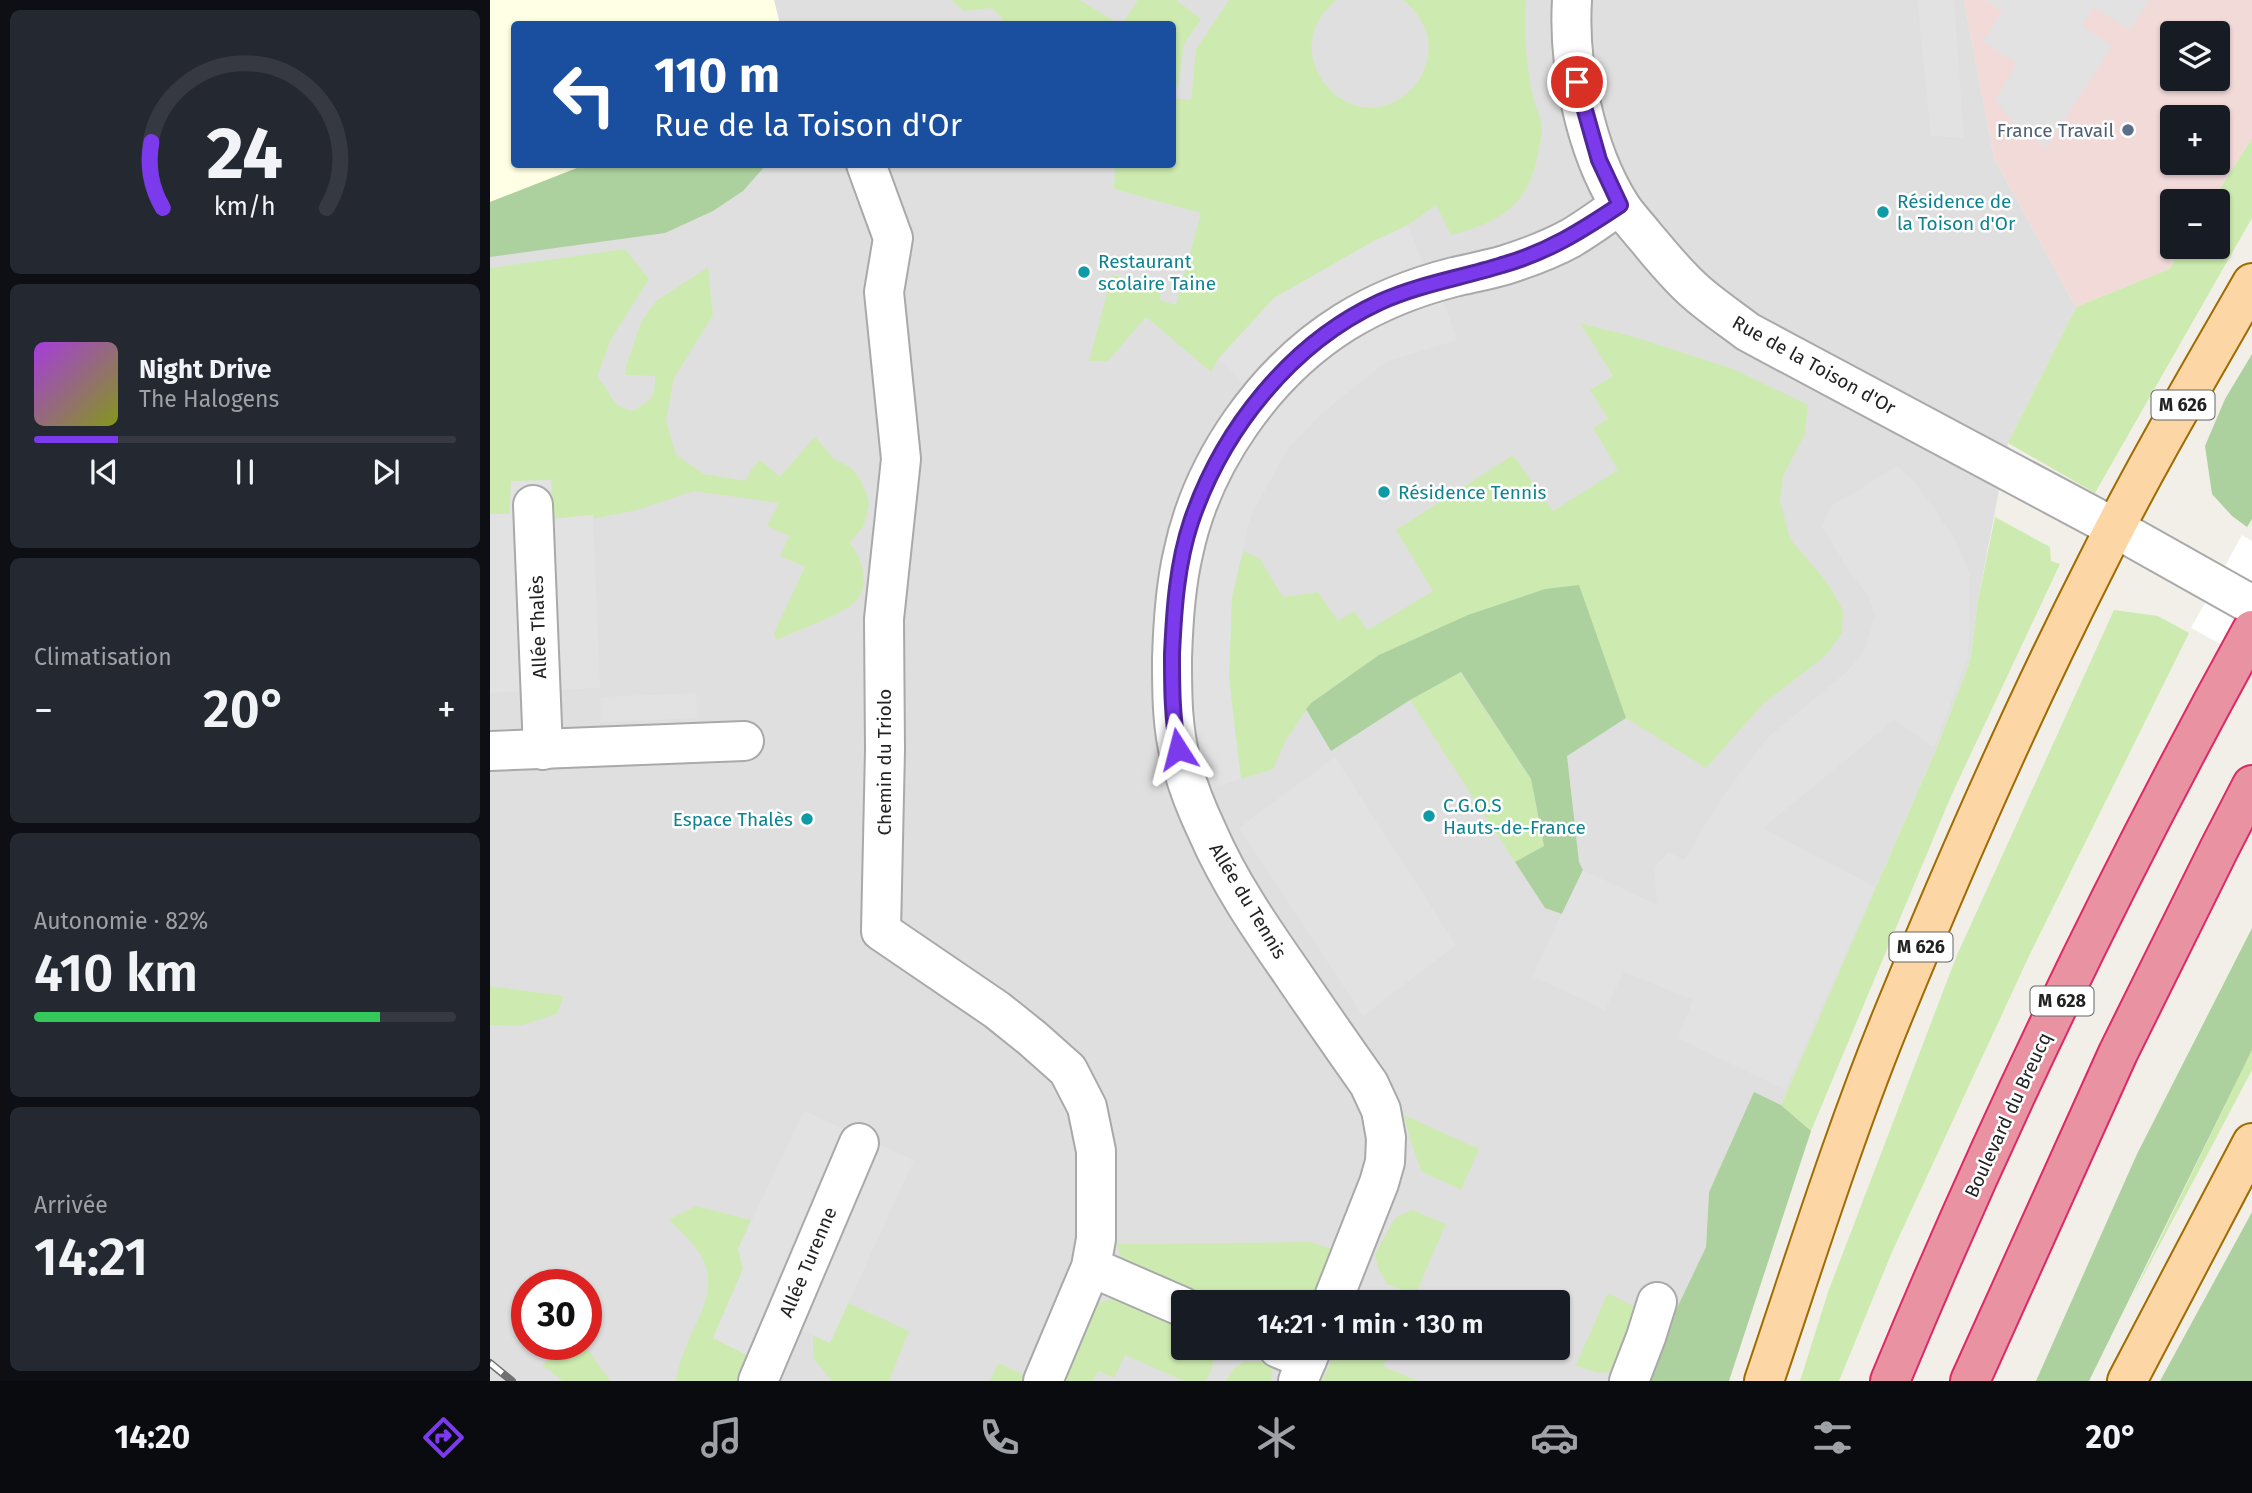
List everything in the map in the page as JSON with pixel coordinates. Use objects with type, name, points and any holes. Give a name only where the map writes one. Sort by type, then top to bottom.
[{"type":"highway","name":"Boulevard du Breucq","points":[[1890,1381],[2000,1132],[2059,1007],[2147,830],[2252,630]]},
{"type":"highway","points":[[1970,1381],[2107,1077],[2252,785]]},
{"type":"main road","name":"M 626","points":[[1764,1381],[1839,1160],[1894,1013],[1960,856],[2094,569],[2252,283]]},
{"type":"main road","points":[[2127,1381],[2252,1143]]},
{"type":"street","name":"Rue de la Toison d'Or","points":[[1572,0],[1570,27],[1573,61],[1581,102],[1599,160],[1620,205],[1696,293],[1748,332],[2115,528],[2252,605]]},
{"type":"street","name":"Chemin du Triolo","points":[[867,168],[893,238],[884,292],[901,459],[884,619],[885,750],[881,931],[997,1010],[1032,1038],[1068,1070],[1087,1107],[1097,1151],[1096,1239],[1091,1267],[1043,1381]]},
{"type":"street","name":"Allée du Tennis","points":[[1337,1290],[1385,1162],[1386,1138],[1381,1110],[1369,1084],[1237,891],[1206,830],[1191,792],[1182,765],[1171,700],[1173,628],[1182,554],[1203,492],[1239,426],[1288,367],[1314,345],[1343,323],[1377,303],[1407,291],[1540,252],[1570,238],[1620,205]]},
{"type":"street","name":"Allée Thalès","points":[[533,505],[543,750]]},
{"type":"street","points":[[490,751],[744,741]]},
{"type":"street","name":"Allée Turenne","points":[[758,1381],[859,1143]]},
{"type":"street","points":[[1091,1267],[1171,1302]]},
{"type":"street","points":[[1629,1381],[1657,1302]]},
{"type":"shaded area","points":[[490,0],[1964,0],[1994,158],[2076,307],[2008,443],[1978,600],[1970,661],[1937,747],[1781,1105],[1755,1093],[1709,1192],[1706,1247],[1642,1381],[490,1381]]},
{"type":"shaded area","points":[[490,0],[774,0],[779,21],[511,21],[511,168],[579,168],[490,202]]},
{"type":"shaded area","points":[[1917,0],[1954,0],[1964,138],[1931,136]]},
{"type":"shaded area","points":[[1964,0],[2252,0],[2252,138],[2230,173],[2230,105],[2160,105],[2160,175],[2229,175],[2220,189],[2160,189],[2160,259],[2175,259],[2169,269],[2076,307],[1994,158]]},
{"type":"shaded area","points":[[1985,0],[2149,0],[2130,30],[2094,7],[2082,26],[2112,46],[2046,148],[2012,122],[1995,99],[2017,64],[1983,42],[2002,11]]},
{"type":"shaded area","points":[[1408,225],[1423,264],[1442,297],[1457,340],[1386,362],[1321,414],[1288,448],[1251,515],[1232,597],[1229,678],[1241,779],[1208,790],[1198,759],[1191,715],[1187,626],[1208,531],[1231,468],[1275,411],[1218,359],[1274,298],[1374,241]]},
{"type":"shaded area","points":[[1897,466],[1914,482],[1935,510],[1957,543],[1970,575],[1967,659],[1934,747],[1894,720],[1763,828],[1875,887],[1785,1090],[1678,1038],[1693,1000],[1624,972],[1605,1010],[1532,976],[1583,870],[1657,905],[1654,867],[1669,852],[1684,860],[1720,800],[1767,738],[1847,672],[1864,651],[1875,617],[1869,597],[1853,577],[1822,527],[1830,507]]},
{"type":"shaded area","points":[[551,480],[553,519],[593,515],[600,688],[490,693],[490,514],[510,514],[511,481]]},
{"type":"shaded area","points":[[696,693],[697,718],[601,722],[600,697]]},
{"type":"shaded area","points":[[1335,757],[1456,945],[1363,1016],[1239,828]]},
{"type":"shaded area","points":[[804,1111],[914,1160],[830,1343],[765,1314],[747,1355],[713,1338],[743,1269],[738,1249]]},
{"type":"green space","points":[[951,0],[1080,0],[1114,21],[1003,21],[992,8],[964,11]]},
{"type":"green space","points":[[1138,0],[1176,0],[1201,19],[1184,44],[1178,87],[1176,21],[1124,21]]},
{"type":"green space","points":[[1229,0],[1337,0],[1319,20],[1312,43],[1315,65],[1325,84],[1342,99],[1362,107],[1384,106],[1407,93],[1418,81],[1428,56],[1428,40],[1423,25],[1415,11],[1403,0],[1526,0],[1527,60],[1542,130],[1533,172],[1519,199],[1509,209],[1484,224],[1451,235],[1436,205],[1408,225],[1374,241],[1274,298],[1218,359],[1211,372],[1146,317],[1108,361],[1089,361],[1112,275],[1161,285],[1160,300],[1176,305],[1201,213],[1114,189],[1115,168],[1176,168],[1176,98],[1191,100],[1196,49]]},
{"type":"green space","points":[[2252,138],[2252,218],[2230,257],[2230,189],[2220,189]]},
{"type":"green space","points":[[577,168],[763,168],[743,191],[713,211],[665,233],[490,257],[490,202]]},
{"type":"green space","points":[[625,249],[649,279],[611,339],[597,377],[615,402],[625,409],[633,411],[648,401],[653,394],[655,376],[626,375],[626,366],[641,322],[656,301],[708,267],[713,315],[674,378],[666,420],[676,455],[704,474],[746,481],[760,460],[780,477],[815,436],[833,458],[851,468],[860,479],[869,505],[864,525],[850,543],[861,563],[863,586],[857,600],[843,611],[776,640],[774,633],[805,567],[780,556],[789,536],[767,526],[779,503],[694,491],[637,510],[592,519],[592,515],[553,519],[552,512],[511,481],[510,514],[490,514],[490,268]]},
{"type":"green space","points":[[2175,259],[2229,259],[2095,493],[2008,443],[2076,307],[2169,269]]},
{"type":"green space","points":[[1580,323],[1631,336],[1733,369],[1808,405],[1805,434],[1783,476],[1780,500],[1790,539],[1826,581],[1843,610],[1842,633],[1825,656],[1763,704],[1706,768],[1626,718],[1578,585],[1349,676],[1311,703],[1286,740],[1273,769],[1241,779],[1230,694],[1228,635],[1235,578],[1244,551],[1260,559],[1283,597],[1318,592],[1338,621],[1354,611],[1368,630],[1433,591],[1396,530],[1513,455],[1553,511],[1618,470],[1593,428],[1608,419],[1590,390],[1613,376]]},
{"type":"green space","points":[[2252,354],[2252,519],[2247,527],[2232,516],[2212,494],[2205,446],[2225,399]]},
{"type":"green space","points":[[1995,517],[2050,547],[2051,561],[2060,564],[1952,794],[1811,1131],[1781,1105],[1937,747],[1970,661],[1978,600]]},
{"type":"green space","points":[[1579,585],[1626,718],[1567,756],[1579,862],[1583,870],[1562,914],[1545,908],[1515,862],[1544,846],[1531,779],[1461,672],[1410,700],[1331,751],[1306,709],[1379,655],[1468,615],[1545,589]]},
{"type":"green space","points":[[2114,610],[2158,616],[2189,633],[2029,956],[1892,1252],[1839,1381],[1800,1381],[1828,1292],[1957,955]]},
{"type":"green space","points":[[1460,672],[1531,779],[1544,846],[1515,862],[1410,700]]},
{"type":"green space","points":[[2252,928],[2252,1050],[2089,1381],[2036,1381],[2137,1154]]},
{"type":"green space","points":[[490,986],[564,996],[557,1014],[519,1026],[490,1025]]},
{"type":"green space","points":[[2252,1050],[2252,1070],[2130,1301],[2244,1066]]},
{"type":"green space","points":[[1754,1092],[1781,1105],[1811,1131],[1729,1381],[1642,1381],[1706,1247],[1709,1192]]},
{"type":"green space","points":[[1404,1115],[1479,1149],[1461,1190],[1421,1171]]},
{"type":"green space","points":[[696,1206],[751,1220],[738,1249],[743,1269],[713,1338],[747,1355],[736,1381],[677,1381],[676,1378],[683,1354],[701,1314],[708,1279],[704,1261],[691,1242],[668,1220]]},
{"type":"green space","points":[[1412,1210],[1446,1224],[1417,1290],[1402,1290],[1387,1284],[1378,1268],[1375,1254],[1395,1218]]},
{"type":"green space","points":[[2252,1212],[2252,1381],[2160,1381]]},
{"type":"green space","points":[[1311,1242],[1335,1250],[1317,1290],[1175,1290],[1124,1264],[1116,1244]]},
{"type":"green space","points":[[1608,1293],[1635,1307],[1619,1362],[1609,1372],[1601,1373],[1576,1365]]},
{"type":"green space","points":[[1120,1295],[1171,1318],[1171,1360],[1213,1360],[1205,1381],[1184,1381],[1125,1355],[1114,1378],[1098,1371],[1093,1381],[1064,1381],[1098,1304]]},
{"type":"green space","points":[[848,1303],[909,1331],[889,1381],[832,1381],[813,1358],[813,1335],[830,1342]]},
{"type":"green space","points":[[548,1360],[595,1360],[610,1381],[563,1381],[542,1365]]},
{"type":"green space","points":[[1332,1360],[1386,1360],[1383,1366],[1418,1381],[1322,1381]]},
{"type":"green space","points":[[1245,1361],[1273,1366],[1271,1381],[1226,1381],[1233,1369]]},
{"type":"green space","points":[[998,1363],[1024,1375],[1022,1381],[990,1381]]},
{"type":"pier","points":[[2242,535],[2252,541],[2252,661],[2191,628]]},
{"type":"railway","points":[[490,1363],[512,1381]]},
{"type":"place","name":"France Travail","points":[[2128,130]]},
{"type":"place","name":"Résidence de la Toison d'Or","points":[[1883,212]]},
{"type":"place","name":"Restaurant scolaire Taine","points":[[1084,272]]},
{"type":"place","name":"Résidence Tennis","points":[[1384,492]]},
{"type":"place","name":"C.G.O.S Hauts-de-France","points":[[1429,816]]},
{"type":"place","name":"Espace Thalès","points":[[807,819]]},
{"type":"route","points":[[1178,749],[1171,700],[1173,628],[1182,554],[1203,492],[1239,426],[1288,367],[1343,323],[1377,303],[1407,291],[1540,252],[1570,238],[1620,205],[1599,160],[1577,82]]}]
